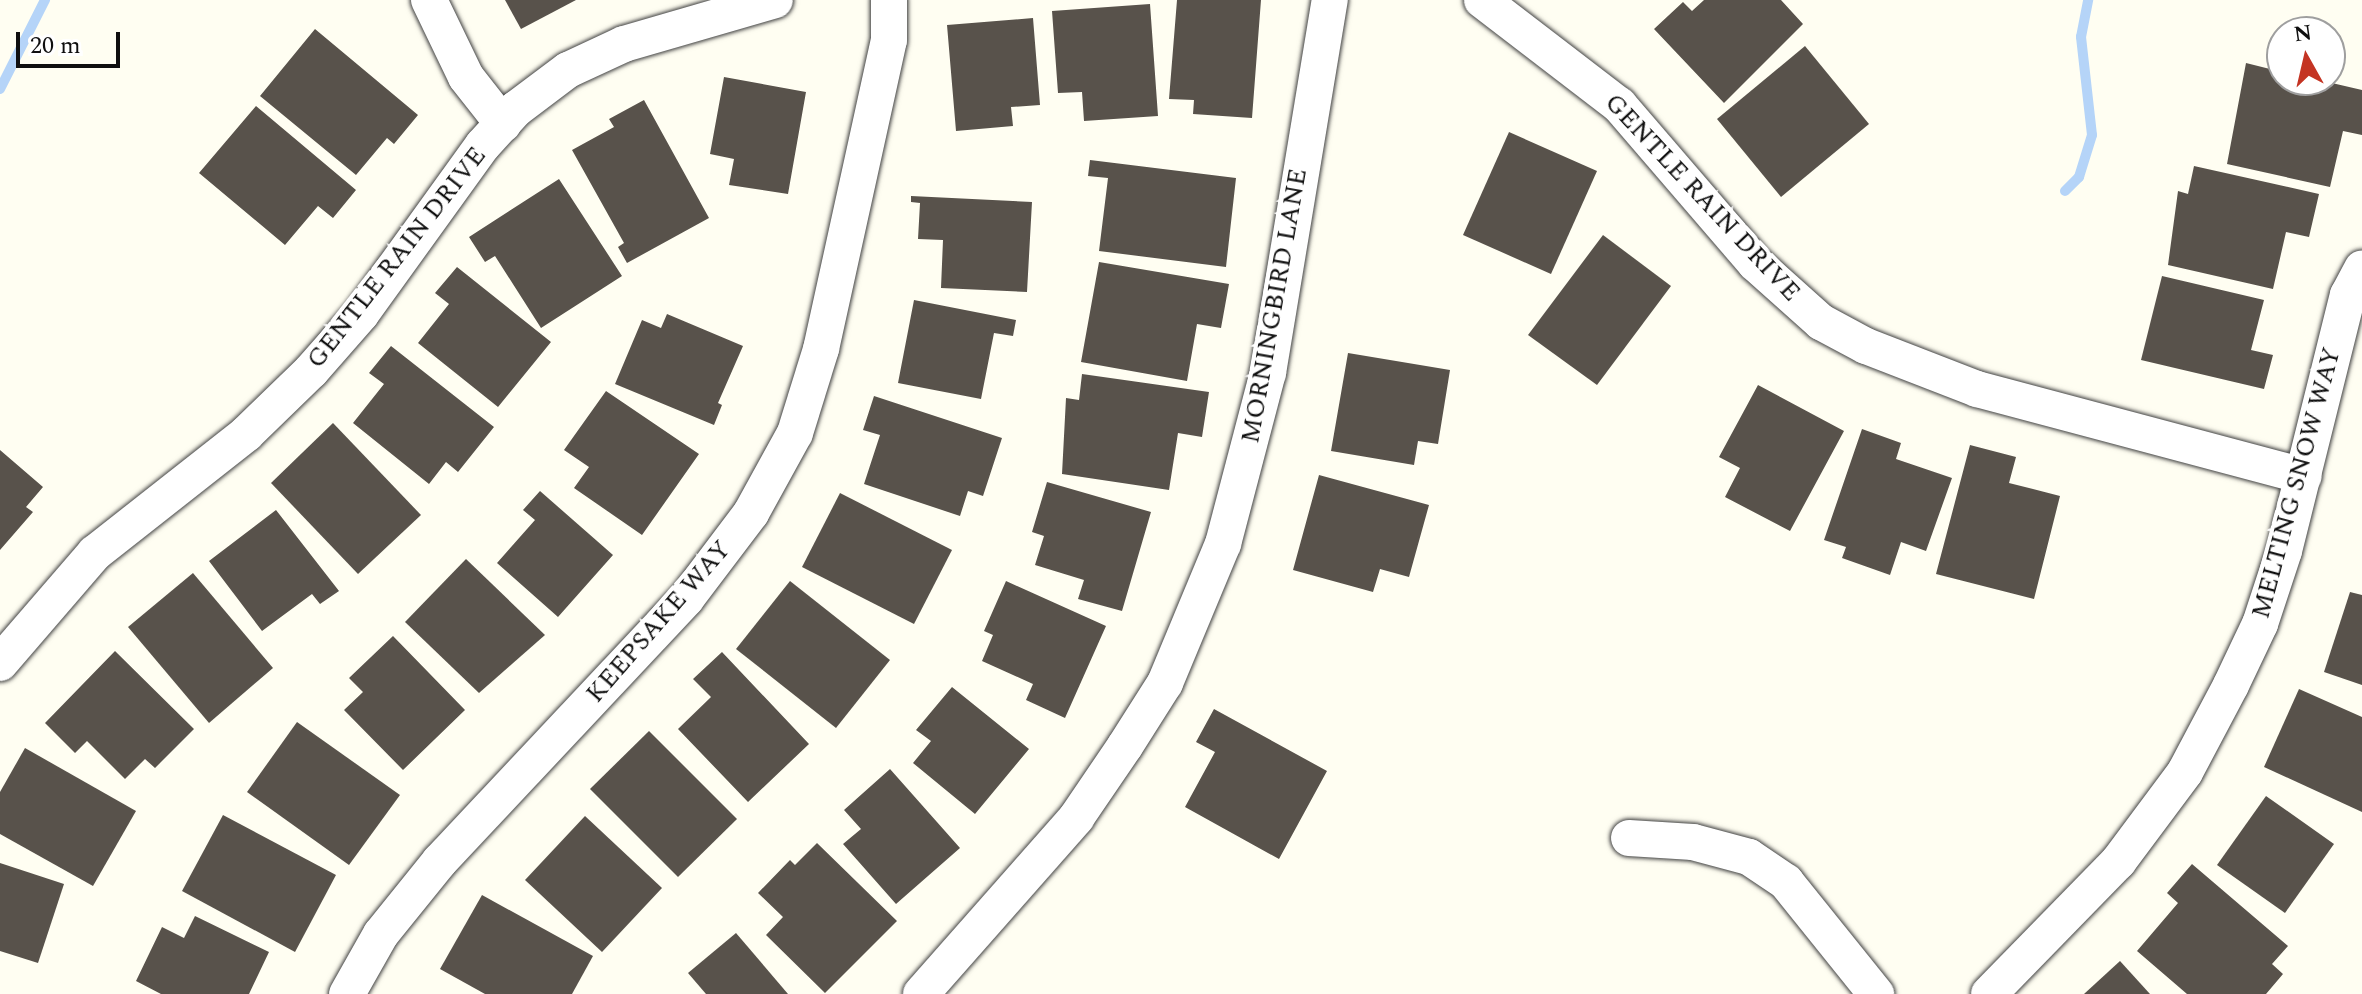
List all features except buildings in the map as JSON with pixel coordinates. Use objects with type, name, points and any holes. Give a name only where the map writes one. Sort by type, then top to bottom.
[{"type":"street","points":[[429,0],[466,77],[503,124]]},
{"type":"street","name":"GENTLE RAIN DRIVE","points":[[0,663],[95,553],[246,434],[311,371],[361,314],[503,124],[568,70],[610,50],[701,18],[775,0]]},
{"type":"street","name":"KEEPSAKE WAY","points":[[347,994],[381,934],[440,861],[686,599],[751,513],[795,433],[821,349],[889,40],[889,0]]},
{"type":"street","name":"MORNINGBIRD LANE","points":[[921,994],[1019,887],[1125,746],[1165,683],[1223,544],[1268,373],[1330,0]]},
{"type":"street","name":"GENTLE RAIN DRIVE","points":[[1482,0],[1619,105],[1755,263],[1821,322],[1866,346],[1977,389],[2304,476]]},
{"type":"street","name":"MELTING SNOW WAY","points":[[1989,994],[2118,862],[2185,772],[2260,624],[2304,476],[2348,295],[2362,269]]},
{"type":"street","points":[[1629,838],[1693,842],[1749,857],[1786,882],[1876,994]]},
{"type":"waterway","points":[[0,89],[45,0]]},
{"type":"waterway","points":[[2065,191],[2079,177],[2092,135],[2081,37],[2088,0]]}]
